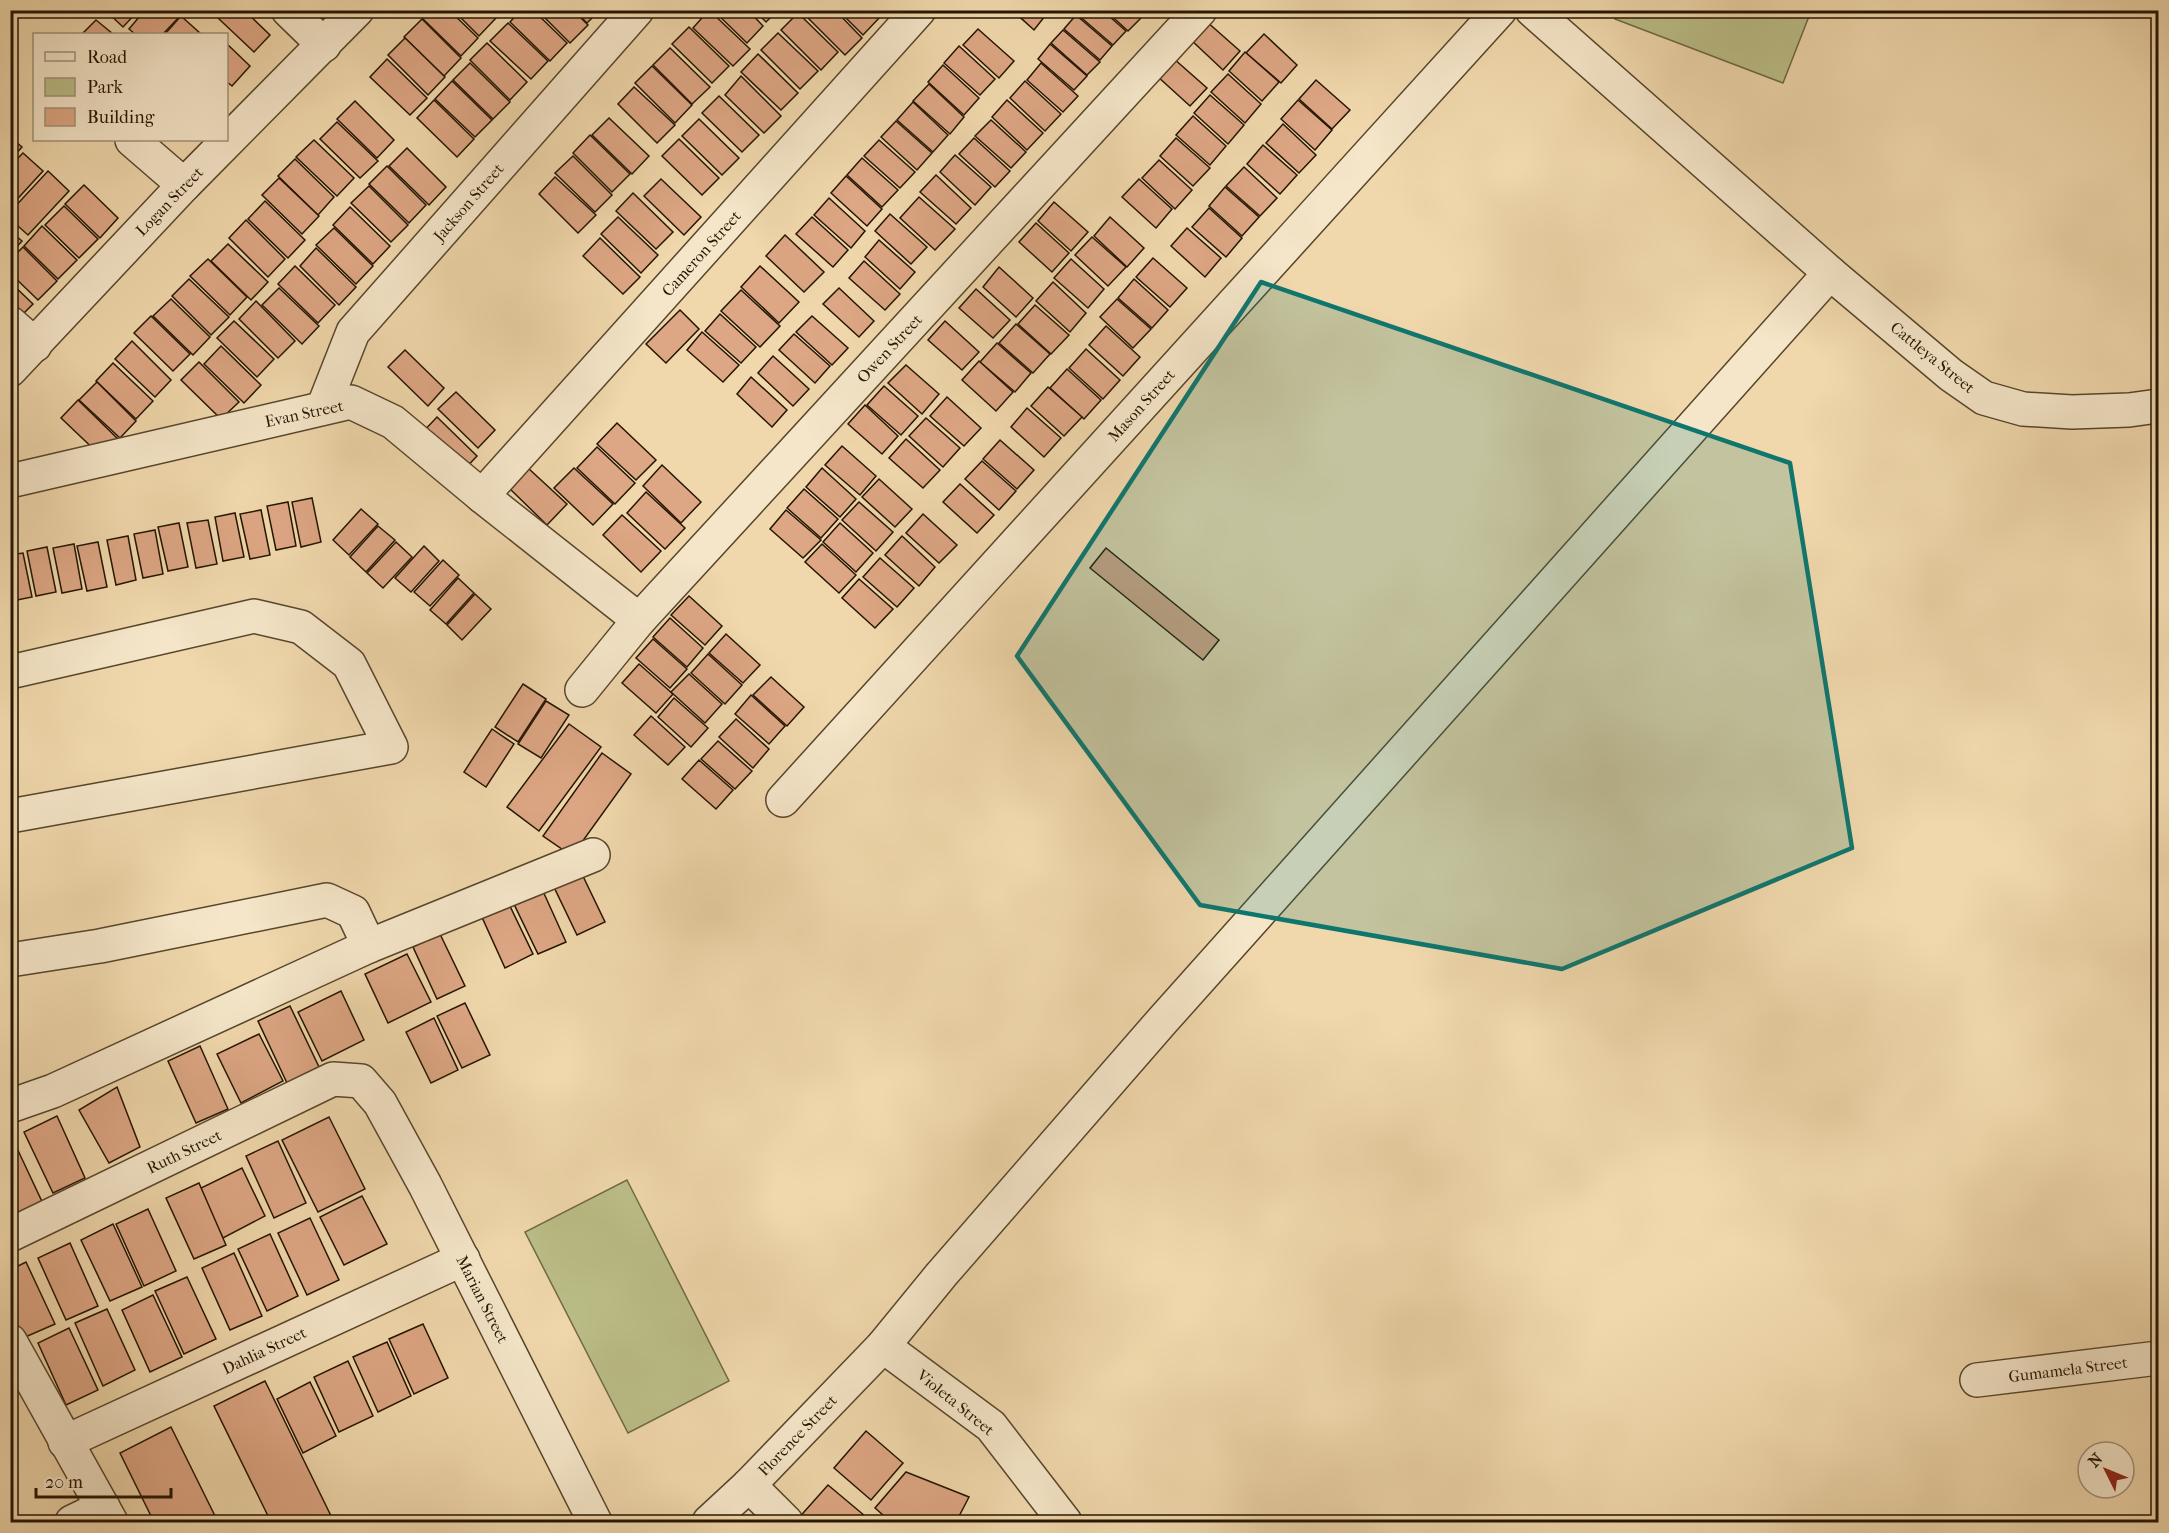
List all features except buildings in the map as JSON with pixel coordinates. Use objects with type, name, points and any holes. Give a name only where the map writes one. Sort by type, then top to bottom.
[{"type":"street","points":[[288,10],[324,45]]},
{"type":"street","name":"Logan Street","points":[[10,370],[184,185],[357,10]]},
{"type":"street","name":"Jackson Street","points":[[323,408],[353,332],[637,10]]},
{"type":"street","name":"Cameron Street","points":[[482,496],[919,10]]},
{"type":"street","name":"Owen Street","points":[[582,690],[639,620],[1200,10]]},
{"type":"street","name":"Mason Street","points":[[783,800],[1500,10]]},
{"type":"street","name":"Cattleya Street","points":[[1532,10],[1830,273],[1951,375],[1984,398],[2023,409],[2062,411],[2129,410],[2158,406]]},
{"type":"street","points":[[133,141],[184,185]]},
{"type":"street","name":"Florence Street","points":[[709,1522],[749,1485],[883,1346],[941,1275],[1163,1020],[1830,273]]},
{"type":"street","points":[[10,323],[35,345]]},
{"type":"street","name":"Evan Street","points":[[10,481],[351,402],[393,422],[482,496],[639,620]]},
{"type":"street","points":[[10,672],[254,616],[301,627],[349,664],[391,747],[10,816]]},
{"type":"street","points":[[10,1106],[53,1091],[369,946],[593,855]]},
{"type":"street","points":[[10,960],[100,946],[327,900],[353,912],[369,946]]},
{"type":"street","name":"Ruth Street","points":[[10,1234],[333,1079],[361,1081]]},
{"type":"street","name":"Marian Street","points":[[361,1081],[380,1103],[425,1185],[595,1522]]},
{"type":"street","name":"Dahlia Street","points":[[65,1442],[463,1259]]},
{"type":"street","points":[[10,1341],[107,1515],[72,1522]]},
{"type":"street","name":"Violeta Street","points":[[883,1346],[991,1426],[1065,1522]]},
{"type":"street","name":"Gumamela Street","points":[[1977,1380],[2158,1358]]},
{"type":"street","points":[[749,1485],[786,1522]]},
{"type":"highlighted area","points":[[1261,282],[1790,463],[1852,848],[1562,969],[1200,905],[1017,656]]},
{"type":"green space","points":[[1618,10],[1811,11],[1783,83],[1615,19]]},
{"type":"green space","points":[[627,1180],[729,1381],[628,1433],[525,1232]]}]
